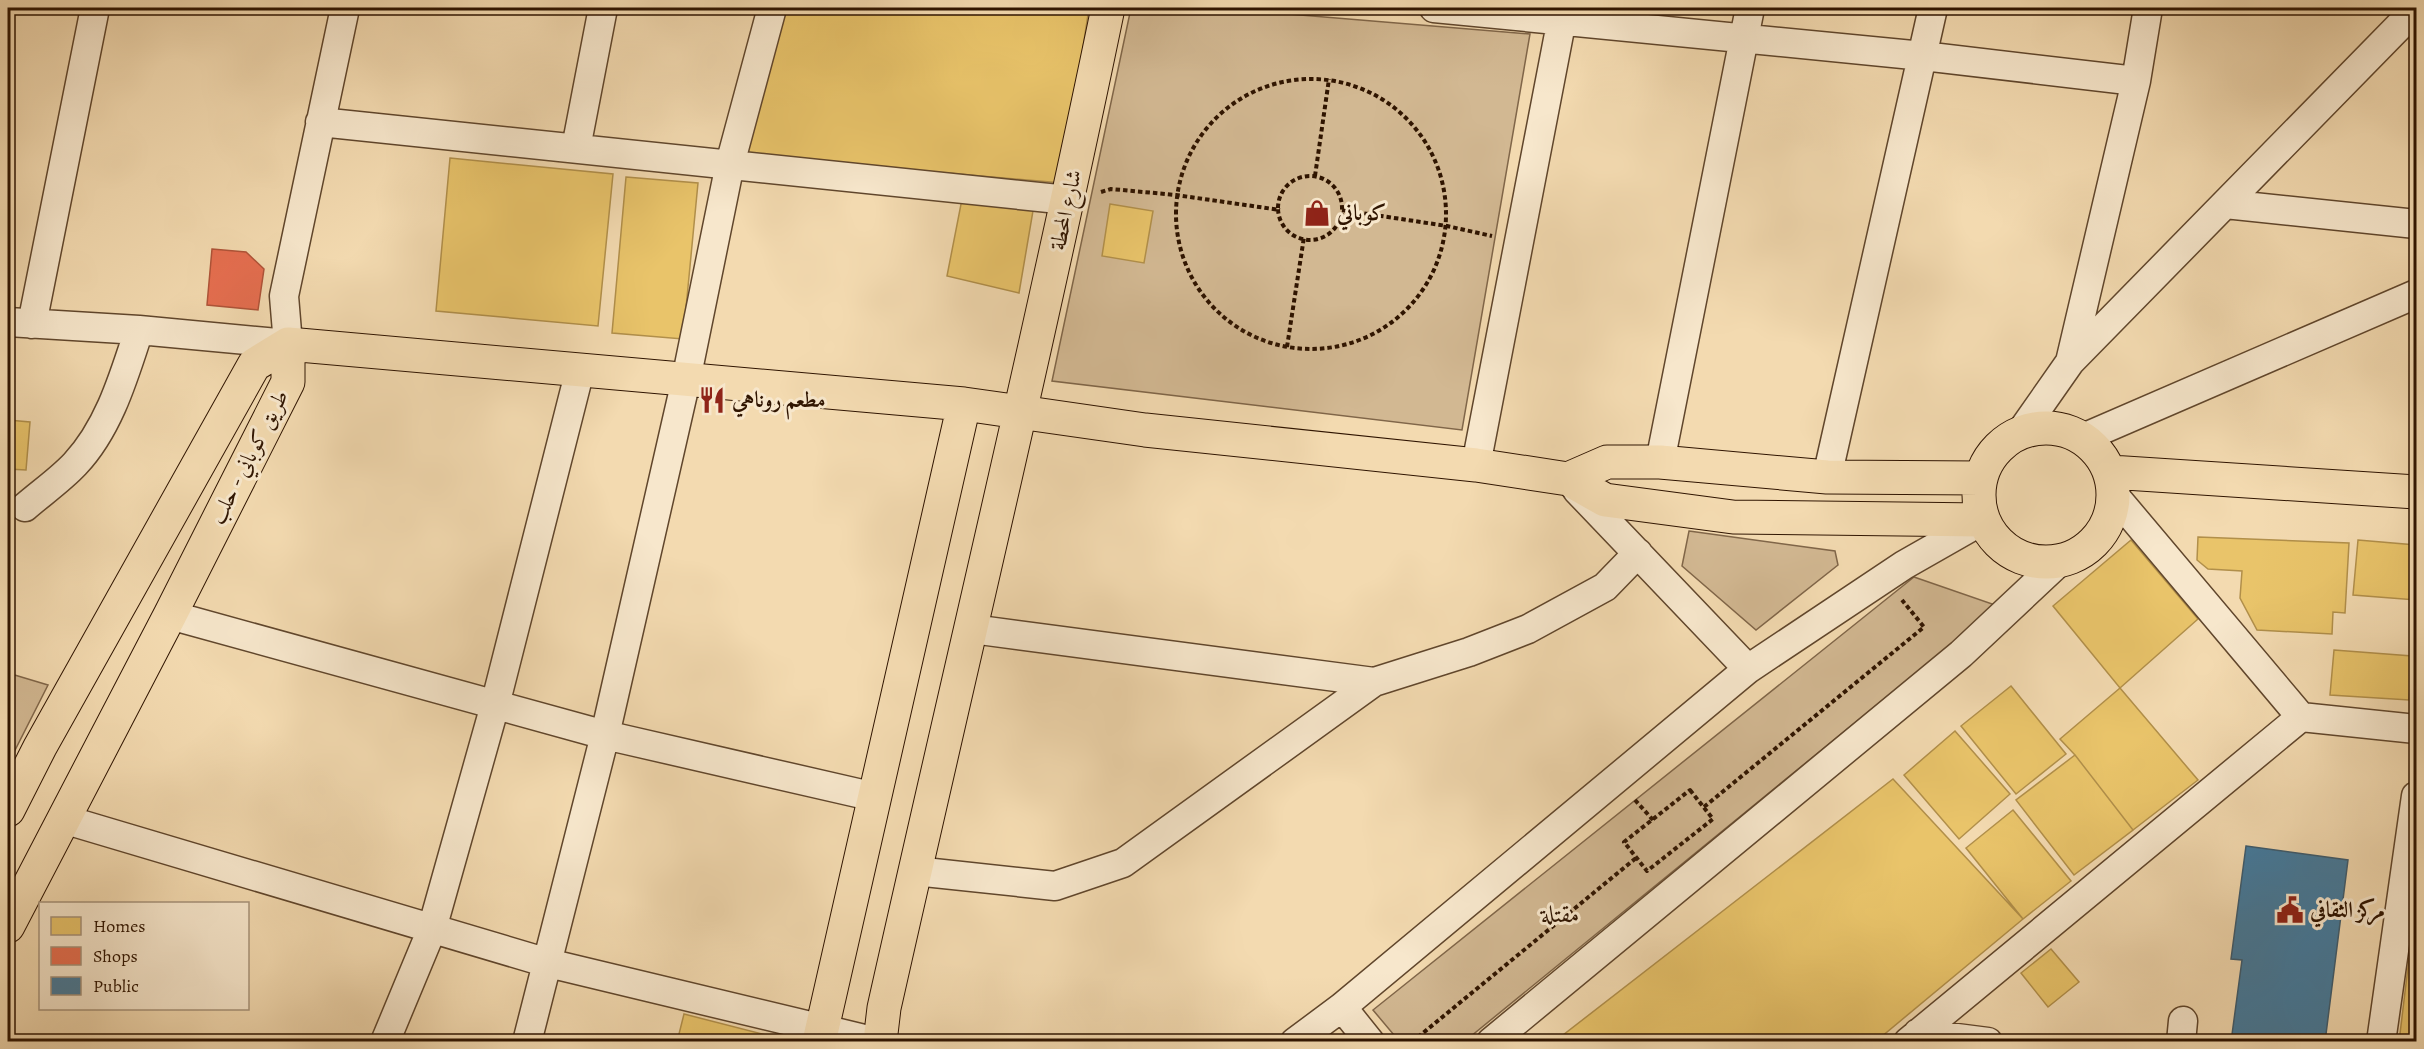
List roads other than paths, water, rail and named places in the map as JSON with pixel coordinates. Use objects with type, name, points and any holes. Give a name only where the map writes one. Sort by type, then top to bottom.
[{"type":"main road","name":"شارع المحطة","points":[[879,1041],[884,1008],[1021,413],[1108,8]]},
{"type":"main road","points":[[288,344],[963,404],[1157,431],[1476,465],[1568,479],[1605,500],[1734,517],[1983,520]]},
{"type":"main road","name":"طريق كوباني - حلب","points":[[8,926],[288,382],[288,344]]},
{"type":"main road","name":"طريق كوباني - حلب","points":[[8,810],[46,736],[254,365],[288,344]]},
{"type":"main road","points":[[821,1035],[963,404]]},
{"type":"main road","points":[[2042,428],[2063,430],[2083,438],[2099,453],[2112,483],[2110,518],[2099,538],[2081,553],[2059,562],[2036,562],[2013,555],[1995,540],[1983,520],[1978,499],[1980,478],[1989,459],[2003,443],[2021,432],[2042,428]]},
{"type":"main road","points":[[1568,479],[1607,462],[1660,462],[1827,477],[1980,478]]},
{"type":"main road","points":[[2112,483],[2416,492]]},
{"type":"street","points":[[95,8],[20,323],[139,330],[288,344],[284,296],[345,8]]},
{"type":"street","points":[[576,148],[603,8]]},
{"type":"street","points":[[527,1041],[605,735],[686,380],[730,164],[772,8]]},
{"type":"street","points":[[1434,8],[1563,14],[1743,38],[2136,81]]},
{"type":"street","points":[[1660,462],[1750,8]]},
{"type":"street","points":[[1827,477],[1933,8]]},
{"type":"street","points":[[2070,362],[2136,81],[2148,8]]},
{"type":"street","points":[[2021,432],[2070,362],[2416,9]]},
{"type":"street","points":[[1476,465],[1563,14]]},
{"type":"street","points":[[320,122],[1068,200]]},
{"type":"street","points":[[2225,204],[2416,224]]},
{"type":"street","points":[[2083,438],[2416,294]]},
{"type":"street","points":[[25,507],[75,464],[91,444],[119,390],[139,330]]},
{"type":"street","points":[[385,1041],[432,929],[495,705],[580,370]]},
{"type":"street","points":[[1568,479],[1748,669]]},
{"type":"street","points":[[2112,483],[2301,717],[2416,729]]},
{"type":"street","points":[[1295,1041],[1342,1007],[1748,669],[1884,579],[1983,520]]},
{"type":"street","points":[[915,871],[1055,886],[1123,863],[1374,682],[1469,652],[1528,628],[1605,587],[1638,553]]},
{"type":"street","points":[[1491,1041],[1961,654],[2059,562]]},
{"type":"street","points":[[170,615],[605,735],[875,797]]},
{"type":"street","points":[[972,628],[1374,682]]},
{"type":"street","points":[[1914,1039],[2301,717]]},
{"type":"street","points":[[2381,1041],[2407,935],[2416,796]]},
{"type":"street","points":[[63,819],[548,963],[821,1035],[879,1041]]},
{"type":"street","points":[[1342,1007],[1370,1041]]},
{"type":"street","points":[[1914,1039],[1988,1041]]},
{"type":"place","name":"كوباني","points":[[1317,213]]},
{"type":"place","name":"مطعم روناهي","points":[[712,400]]},
{"type":"place","name":"مركز الثقافي","points":[[2290,910]]},
{"type":"district","name":"مقتلة","points":[[1560,914]]}]
